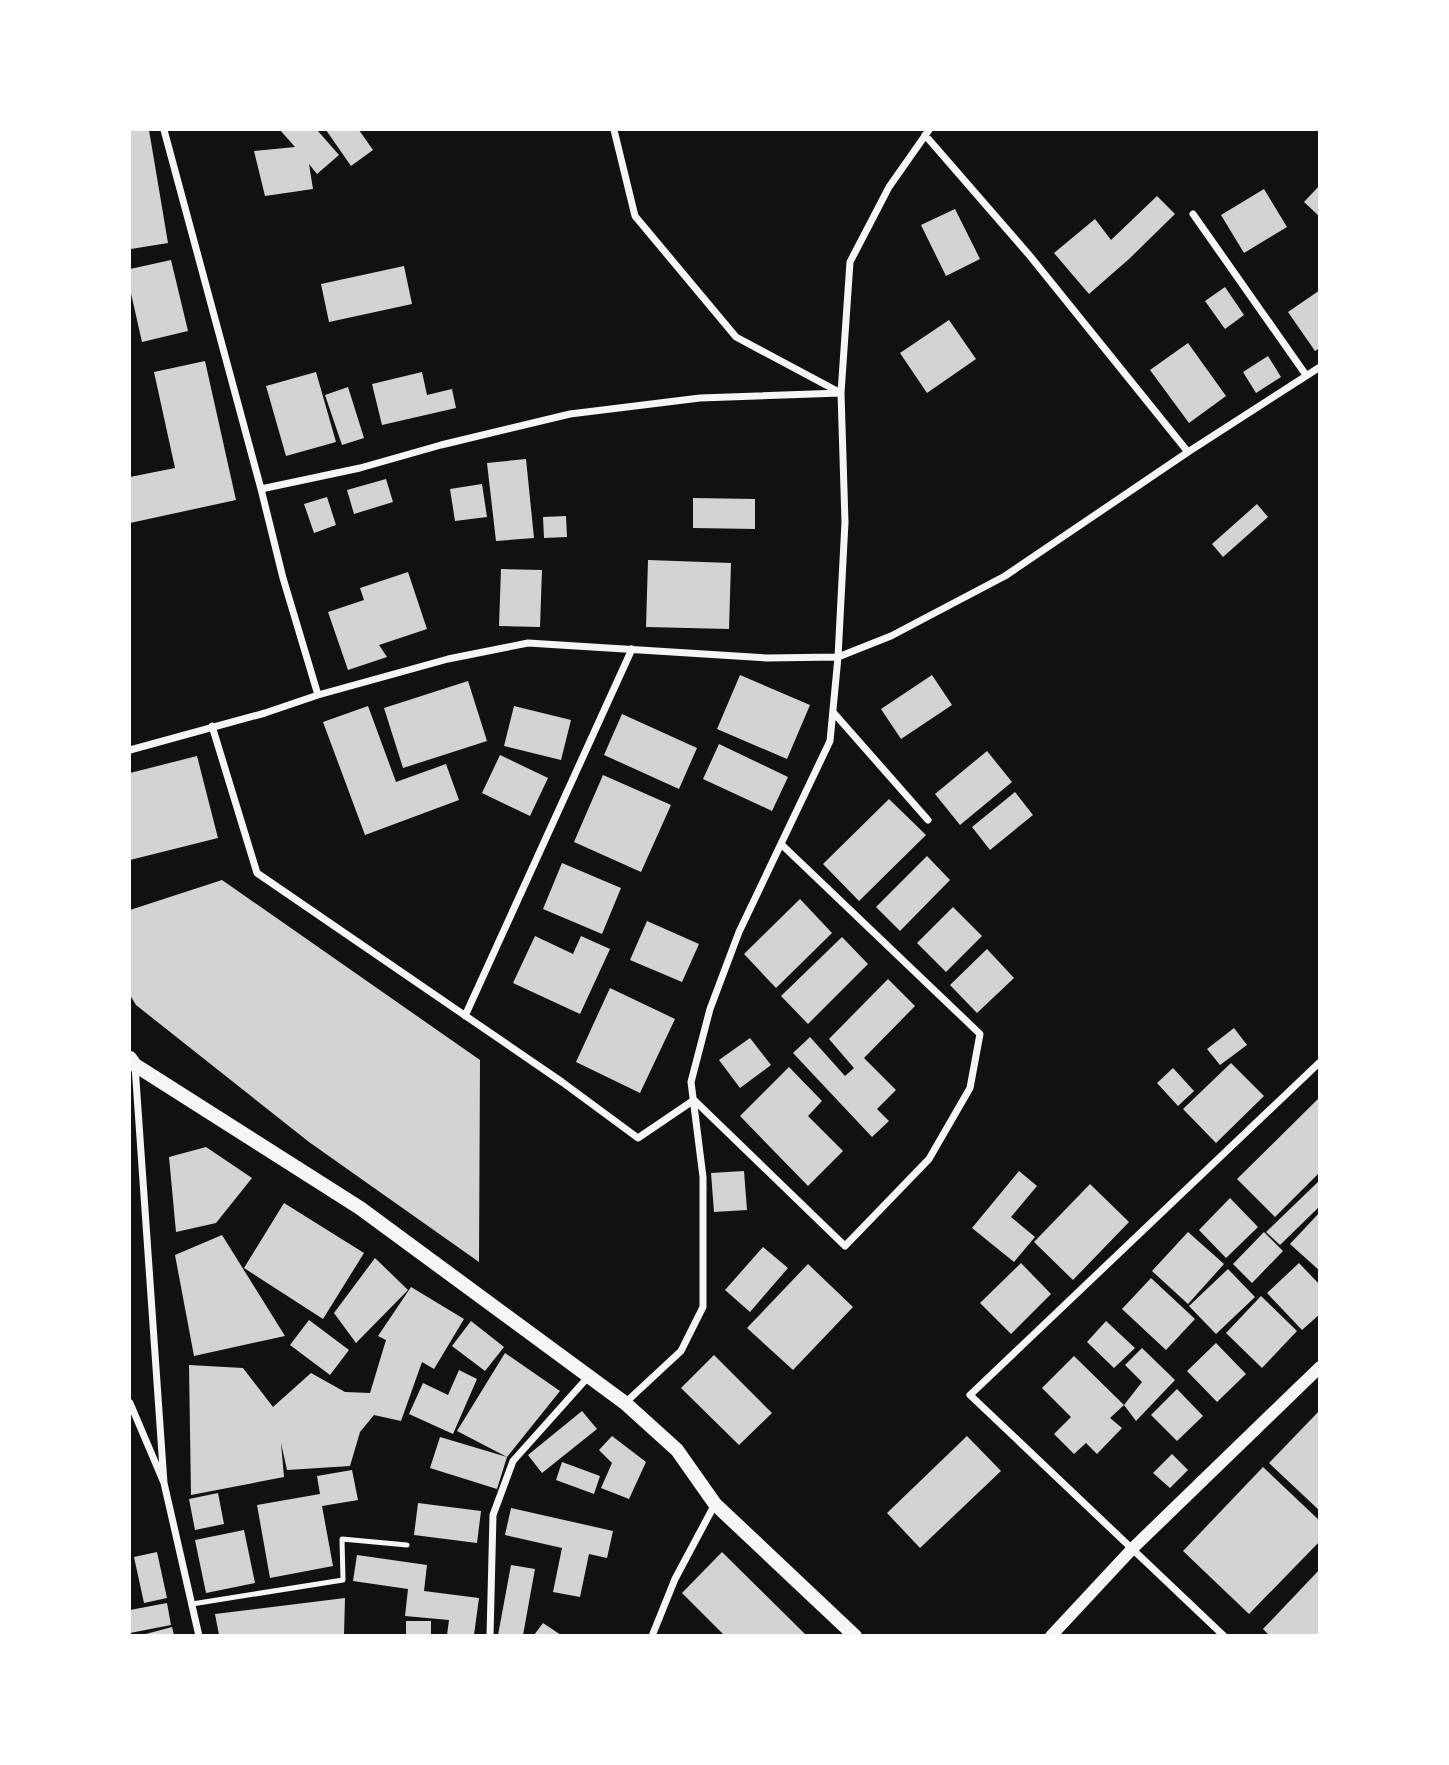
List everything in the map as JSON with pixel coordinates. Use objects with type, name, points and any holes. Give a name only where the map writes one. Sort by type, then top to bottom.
[{"type":"main road","points":[[132,1062],[360,1208],[625,1402],[677,1450],[715,1504],[855,1636]]},
{"type":"street","points":[[164,130],[283,578],[318,695]]},
{"type":"street","points":[[614,130],[635,216],[736,337],[841,393]]},
{"type":"street","points":[[625,1402],[681,1351],[703,1307],[703,1177],[691,1082],[710,1009],[739,932],[831,741],[845,522],[841,393],[850,262],[890,187],[927,132],[1188,452]]},
{"type":"street","points":[[1193,214],[1306,375]]},
{"type":"street","points":[[130,750],[448,659],[528,643],[767,658],[838,657],[891,636],[1004,576],[1320,367]]},
{"type":"street","points":[[261,489],[360,468],[441,445],[570,414],[700,398],[841,393]]},
{"type":"street","points":[[465,1016],[632,649]]},
{"type":"street","points":[[833,712],[928,820]]},
{"type":"street","points":[[212,726],[257,873],[562,1082],[638,1138],[694,1100]]},
{"type":"street","points":[[694,1100],[845,1246],[929,1159],[970,1088],[980,1034],[781,844]]},
{"type":"street","points":[[132,1062],[164,1483],[199,1636]]},
{"type":"street","points":[[1224,1636],[970,1395],[1320,1062]]},
{"type":"street","points":[[1051,1636],[1133,1548],[1320,1367]]},
{"type":"street","points":[[490,1636],[493,1515],[513,1461],[589,1376]]},
{"type":"street","points":[[130,1403],[164,1483]]},
{"type":"street","points":[[652,1636],[675,1579],[715,1504]]},
{"type":"lane","points":[[192,1604],[343,1580],[342,1539],[407,1545]]},
{"type":"building","points":[[130,130],[149,130],[168,243],[131,249]]},
{"type":"building","points":[[280,130],[317,130],[339,155],[317,174],[309,164],[313,189],[265,196],[254,151],[295,147]]},
{"type":"building","points":[[326,130],[359,130],[373,150],[351,166]]},
{"type":"building","points":[[1320,185],[1320,217],[1304,202]]},
{"type":"building","points":[[1264,189],[1287,227],[1244,253],[1221,215]]},
{"type":"building","points":[[1157,196],[1175,214],[1089,294],[1054,253],[1095,219],[1111,240]]},
{"type":"building","points":[[955,209],[980,259],[946,276],[921,225]]},
{"type":"building","points":[[171,260],[188,331],[142,342],[130,289],[130,269]]},
{"type":"building","points":[[404,266],[412,304],[329,322],[321,284]]},
{"type":"building","points":[[1225,287],[1244,315],[1225,329],[1205,301]]},
{"type":"building","points":[[1320,290],[1320,348],[1315,351],[1288,312]]},
{"type":"building","points":[[949,320],[976,359],[927,393],[900,353]]},
{"type":"building","points":[[1188,343],[1226,396],[1189,423],[1150,370]]},
{"type":"building","points":[[1268,356],[1281,377],[1256,393],[1243,372]]},
{"type":"building","points":[[205,361],[236,500],[130,523],[130,477],[175,468],[154,372]]},
{"type":"building","points":[[316,372],[336,442],[286,456],[266,386]]},
{"type":"building","points":[[422,372],[427,395],[452,389],[456,408],[382,425],[372,384]]},
{"type":"building","points":[[348,387],[364,438],[342,445],[325,395]]},
{"type":"building","points":[[526,459],[534,538],[496,541],[487,463]]},
{"type":"building","points":[[386,479],[393,502],[354,514],[347,490]]},
{"type":"building","points":[[482,484],[487,517],[455,521],[450,489]]},
{"type":"building","points":[[327,497],[336,525],[314,533],[304,504]]},
{"type":"building","points":[[693,498],[755,499],[755,529],[693,528]]},
{"type":"building","points":[[1257,504],[1268,517],[1223,557],[1212,544]]},
{"type":"building","points":[[566,516],[567,537],[544,538],[543,517]]},
{"type":"building","points":[[648,560],[731,563],[729,629],[646,627]]},
{"type":"building","points":[[501,569],[542,570],[540,627],[499,626]]},
{"type":"building","points":[[408,572],[427,629],[379,645],[387,657],[348,670],[328,612],[364,600],[360,588]]},
{"type":"building","points":[[740,675],[810,705],[787,759],[717,729]]},
{"type":"building","points":[[932,675],[952,705],[901,739],[881,709]]},
{"type":"building","points":[[468,681],[487,741],[403,768],[384,708]]},
{"type":"building","points":[[368,706],[396,782],[446,764],[459,800],[365,835],[323,722]]},
{"type":"building","points":[[514,706],[571,720],[561,760],[504,746]]},
{"type":"building","points":[[622,714],[697,748],[679,789],[604,755]]},
{"type":"building","points":[[719,744],[788,777],[772,811],[703,779]]},
{"type":"building","points":[[987,751],[1012,782],[960,825],[935,794]]},
{"type":"building","points":[[500,755],[548,778],[530,816],[482,793]]},
{"type":"building","points":[[197,756],[218,838],[130,860],[130,773]]},
{"type":"building","points":[[603,775],[671,805],[641,872],[574,842]]},
{"type":"building","points":[[1015,792],[1033,815],[990,850],[972,827]]},
{"type":"building","points":[[889,799],[926,835],[859,901],[823,864]]},
{"type":"building","points":[[927,856],[950,880],[900,931],[876,907]]},
{"type":"building","points":[[562,863],[621,888],[602,934],[543,909]]},
{"type":"building","points":[[222,880],[480,1060],[479,1262],[309,1142],[136,1005],[130,995],[130,910]]},
{"type":"building","points":[[800,899],[832,933],[776,988],[744,954]]},
{"type":"building","points":[[953,907],[982,936],[946,972],[917,943]]},
{"type":"building","points":[[647,921],[699,944],[682,982],[630,960]]},
{"type":"building","points":[[535,936],[573,954],[581,936],[610,949],[580,1014],[513,983]]},
{"type":"building","points":[[842,937],[868,964],[808,1024],[781,996]]},
{"type":"building","points":[[987,949],[1014,978],[977,1013],[950,985]]},
{"type":"building","points":[[888,979],[915,1006],[864,1058],[896,1090],[877,1109],[889,1121],[872,1137],[793,1053],[810,1037],[845,1076],[854,1068],[829,1039]]},
{"type":"building","points":[[610,988],[675,1019],[640,1093],[576,1062]]},
{"type":"building","points":[[1234,1028],[1247,1045],[1220,1065],[1207,1049]]},
{"type":"building","points":[[750,1038],[771,1065],[740,1088],[719,1060]]},
{"type":"building","points":[[1231,1063],[1264,1096],[1216,1143],[1183,1109]]},
{"type":"building","points":[[789,1067],[822,1101],[808,1116],[843,1151],[808,1186],[740,1116]]},
{"type":"building","points":[[1173,1068],[1194,1091],[1178,1106],[1157,1083]]},
{"type":"building","points":[[1320,1097],[1320,1172],[1275,1217],[1237,1179]]},
{"type":"building","points":[[206,1147],[252,1178],[216,1223],[176,1232],[169,1157]]},
{"type":"building","points":[[744,1171],[747,1210],[714,1212],[711,1173]]},
{"type":"building","points":[[1019,1171],[1037,1186],[1011,1217],[1035,1237],[1014,1262],[972,1228]]},
{"type":"building","points":[[1320,1180],[1320,1206],[1280,1245],[1266,1232]]},
{"type":"building","points":[[1090,1184],[1129,1222],[1073,1280],[1034,1242]]},
{"type":"building","points":[[1230,1198],[1258,1227],[1226,1258],[1199,1230]]},
{"type":"building","points":[[284,1203],[364,1253],[323,1319],[244,1268]]},
{"type":"building","points":[[1320,1212],[1320,1271],[1290,1244]]},
{"type":"building","points":[[1188,1232],[1224,1264],[1188,1304],[1152,1271]]},
{"type":"building","points":[[1264,1232],[1283,1251],[1252,1283],[1233,1264]]},
{"type":"building","points":[[222,1235],[285,1336],[194,1356],[175,1255]]},
{"type":"building","points":[[763,1247],[788,1268],[750,1312],[725,1290]]},
{"type":"building","points":[[375,1258],[408,1290],[356,1343],[334,1313]]},
{"type":"building","points":[[1021,1263],[1051,1294],[1011,1334],[980,1303]]},
{"type":"building","points":[[1299,1263],[1320,1285],[1320,1314],[1302,1330],[1267,1293]]},
{"type":"building","points":[[808,1264],[853,1307],[793,1370],[747,1328]]},
{"type":"building","points":[[1228,1269],[1255,1297],[1216,1334],[1189,1306]]},
{"type":"building","points":[[1151,1278],[1195,1319],[1166,1350],[1122,1309]]},
{"type":"building","points":[[411,1287],[464,1319],[434,1369],[422,1362],[401,1421],[374,1415],[360,1432],[350,1466],[287,1470],[281,1443],[284,1477],[191,1495],[189,1365],[243,1368],[273,1407],[311,1373],[345,1392],[370,1393],[386,1340],[378,1336]]},
{"type":"building","points":[[1261,1296],[1297,1331],[1262,1368],[1226,1333]]},
{"type":"building","points":[[309,1320],[349,1350],[330,1375],[290,1345]]},
{"type":"building","points":[[471,1321],[504,1347],[485,1371],[452,1346]]},
{"type":"building","points":[[1106,1321],[1135,1348],[1114,1368],[1087,1342]]},
{"type":"building","points":[[1216,1343],[1246,1374],[1217,1402],[1187,1371]]},
{"type":"building","points":[[1142,1348],[1175,1380],[1136,1421],[1124,1405],[1142,1382],[1125,1365]]},
{"type":"building","points":[[505,1353],[560,1391],[507,1457],[457,1431]]},
{"type":"building","points":[[714,1355],[772,1413],[739,1445],[681,1388]]},
{"type":"building","points":[[1074,1356],[1124,1405],[1110,1418],[1122,1428],[1097,1454],[1086,1443],[1074,1454],[1054,1434],[1071,1417],[1042,1388]]},
{"type":"building","points":[[459,1370],[477,1379],[453,1434],[409,1414],[423,1383],[448,1395]]},
{"type":"building","points":[[1177,1389],[1203,1416],[1177,1441],[1151,1415]]},
{"type":"building","points":[[1320,1410],[1320,1511],[1269,1463]]},
{"type":"building","points":[[582,1411],[597,1429],[542,1473],[528,1455]]},
{"type":"building","points":[[612,1436],[646,1462],[629,1499],[601,1488],[612,1463],[599,1450]]},
{"type":"building","points":[[967,1436],[1001,1471],[920,1548],[887,1513]]},
{"type":"building","points":[[440,1437],[507,1457],[497,1489],[430,1468]]},
{"type":"building","points":[[1172,1454],[1188,1470],[1170,1488],[1153,1473]]},
{"type":"building","points":[[562,1462],[600,1476],[594,1494],[556,1480]]},
{"type":"building","points":[[1263,1467],[1320,1521],[1320,1541],[1249,1614],[1183,1551]]},
{"type":"building","points":[[352,1470],[358,1500],[322,1506],[333,1566],[270,1578],[257,1505],[320,1494],[317,1476]]},
{"type":"building","points":[[218,1493],[224,1524],[195,1530],[189,1499]]},
{"type":"building","points":[[418,1503],[481,1511],[477,1543],[414,1535]]},
{"type":"building","points":[[511,1508],[613,1531],[607,1558],[589,1554],[580,1597],[553,1592],[562,1548],[505,1535]]},
{"type":"building","points":[[244,1530],[255,1583],[206,1593],[195,1540]]},
{"type":"building","points":[[157,1552],[167,1598],[144,1603],[134,1557]]},
{"type":"building","points":[[722,1552],[806,1635],[724,1635],[682,1593]]},
{"type":"building","points":[[357,1555],[427,1565],[424,1591],[479,1598],[474,1635],[447,1635],[449,1620],[405,1616],[408,1589],[353,1581]]},
{"type":"building","points":[[511,1565],[535,1569],[523,1635],[498,1635]]},
{"type":"building","points":[[1320,1569],[1320,1635],[1269,1635],[1263,1629]]},
{"type":"building","points":[[345,1598],[344,1635],[219,1635],[215,1614]]},
{"type":"building","points":[[167,1603],[171,1625],[130,1633],[130,1610]]},
{"type":"building","points":[[406,1621],[431,1621],[431,1635],[406,1635]]},
{"type":"building","points":[[543,1623],[561,1635],[534,1635]]},
{"type":"building","points":[[172,1627],[174,1635],[142,1635]]}]
